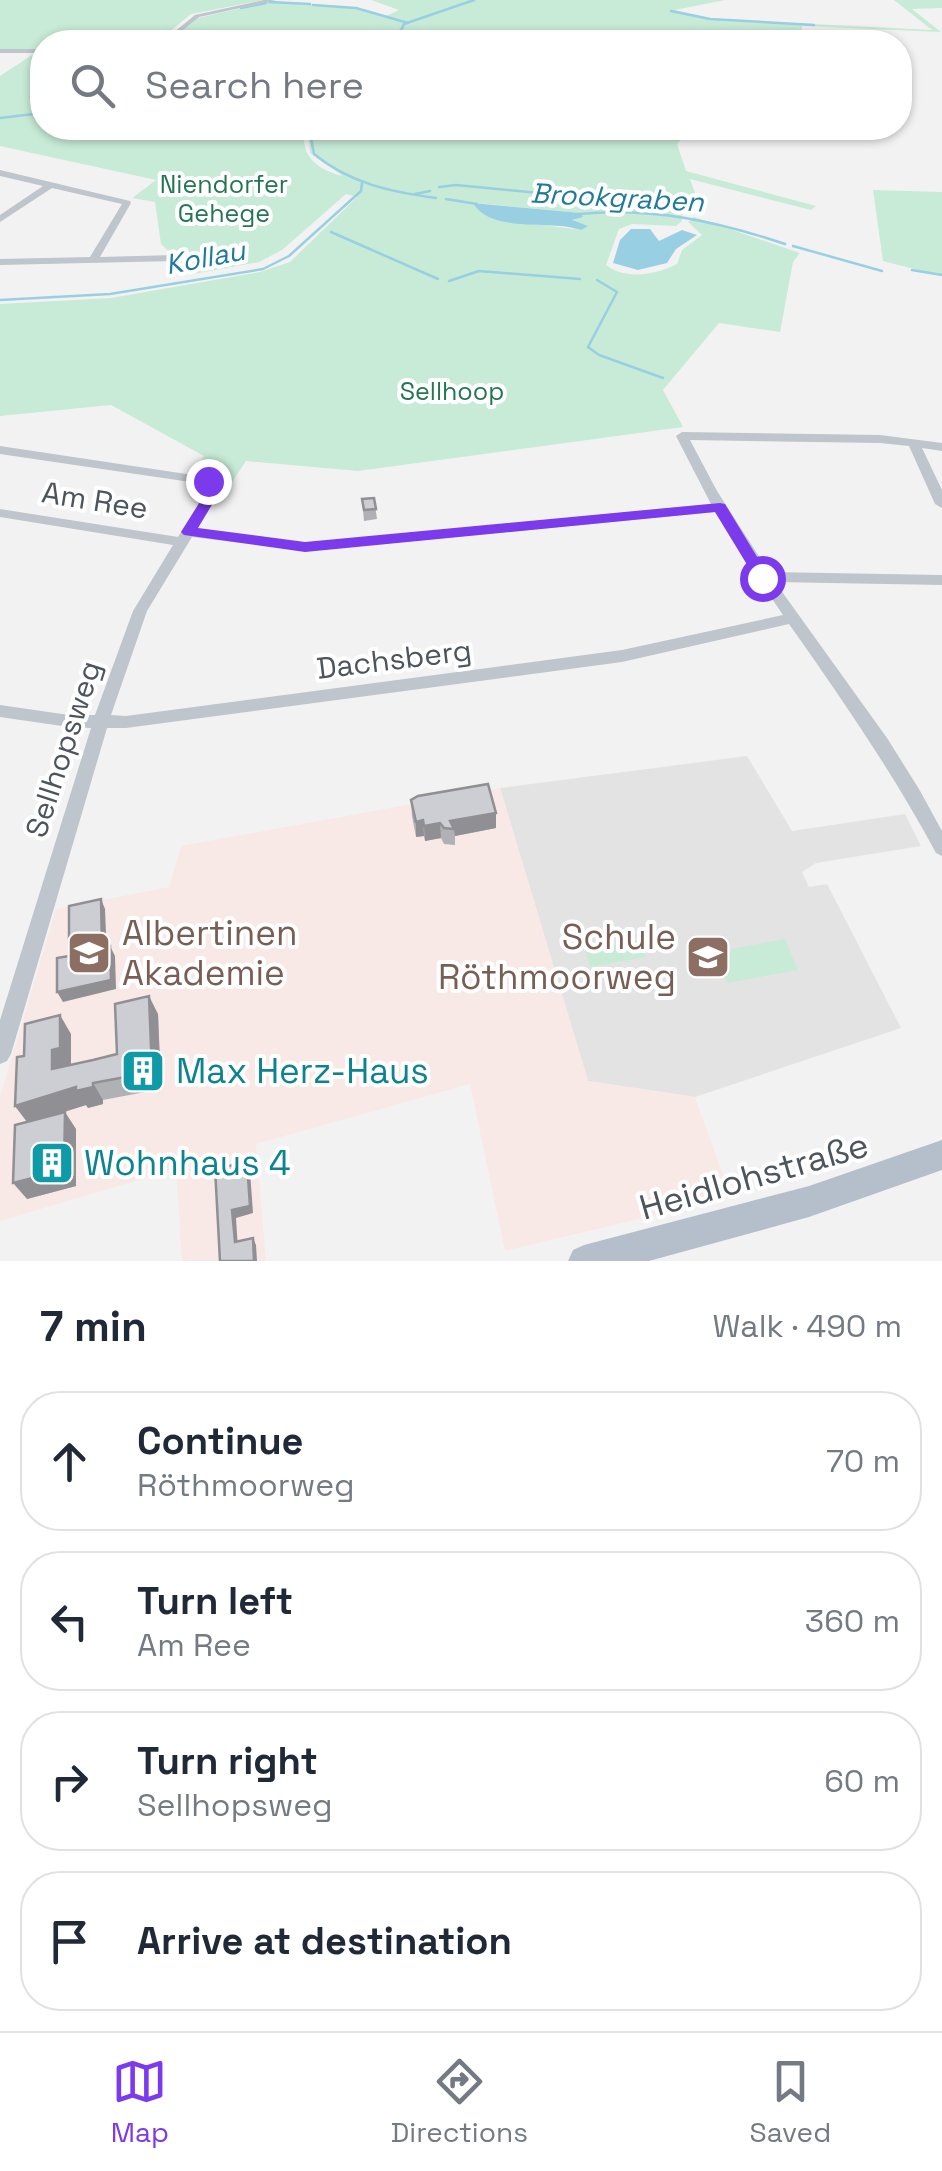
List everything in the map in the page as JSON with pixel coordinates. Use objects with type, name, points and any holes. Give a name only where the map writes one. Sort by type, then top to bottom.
[{"type":"main road","name":"Heidlohstraße","points":[[584,1261],[616,1257],[823,1200],[942,1155]]},
{"type":"street","points":[[180,30],[197,16],[273,0]]},
{"type":"street","points":[[0,52],[30,51]]},
{"type":"street","points":[[0,173],[127,203],[94,259]]},
{"type":"street","points":[[0,219],[50,184]]},
{"type":"street","points":[[0,262],[174,258]]},
{"type":"street","points":[[942,446],[880,439],[682,436],[762,578],[895,759],[942,848]]},
{"type":"street","points":[[914,444],[942,504]]},
{"type":"street","name":"Sellhopsweg","points":[[0,450],[208,481],[215,488],[140,611],[101,722],[0,1054]]},
{"type":"street","name":"Am Ree","points":[[0,513],[185,537],[308,547],[720,507]]},
{"type":"street","points":[[762,578],[942,580]]},
{"type":"street","name":"Dachsberg","points":[[0,711],[101,722],[622,656],[791,618]]},
{"type":"shaded area","name":"Schule Röthmoorweg","points":[[747,756],[792,831],[905,814],[921,846],[816,863],[802,872],[809,887],[827,884],[901,1028],[695,1097],[588,1081],[500,788]]},
{"type":"shaded area","points":[[500,788],[588,1081],[695,1097],[731,1197],[505,1251],[470,1084],[256,1144],[266,1261],[182,1261],[176,1169],[0,1221],[0,1097],[56,909],[169,887],[181,846]]},
{"type":"green space","points":[[0,0],[264,0],[191,14],[172,30],[30,30],[30,53],[0,53]]},
{"type":"green space","points":[[371,0],[725,0],[675,10],[713,19],[932,30],[894,0],[942,0],[942,8],[912,9],[941,32],[802,26],[802,30],[395,30],[397,24],[394,30],[182,30],[193,19],[272,1],[357,8],[386,16],[399,10]]},
{"type":"green space","points":[[30,56],[30,140],[304,140],[312,160],[343,176],[310,153],[309,140],[681,140],[677,144],[686,171],[816,206],[811,210],[690,179],[700,207],[683,207],[682,221],[676,226],[632,224],[619,229],[606,265],[622,273],[650,273],[677,264],[682,250],[702,235],[688,222],[694,217],[800,253],[793,262],[780,332],[719,323],[663,390],[683,427],[358,471],[246,461],[232,482],[192,474],[204,456],[111,405],[0,416],[0,304],[111,298],[260,272],[290,262],[357,197],[346,194],[282,250],[259,262],[193,274],[161,244],[155,202],[132,198],[156,180],[0,146],[0,76]],"holes":[[[477,203],[581,213],[583,217],[572,220],[582,230],[501,220]]]},
{"type":"green space","points":[[873,190],[942,192],[942,276],[883,261]]},
{"type":"green space","points":[[785,939],[798,970],[727,983],[715,952]]},
{"type":"green space","points":[[640,940],[646,957],[590,967],[585,950]]},
{"type":"water","points":[[473,203],[581,213],[583,217],[572,220],[588,226],[581,230],[507,222],[482,213]]},
{"type":"water","points":[[631,229],[650,229],[659,241],[682,230],[697,235],[676,249],[667,263],[638,270],[613,263],[620,240]]},
{"type":"building","points":[[374,498],[376,509],[364,510],[362,499]]},
{"type":"building","points":[[488,784],[496,813],[450,821],[454,829],[444,828],[440,823],[424,826],[423,820],[416,822],[411,800],[418,796]]},
{"type":"building","name":"Albertinen Akademie","points":[[101,899],[102,948],[110,946],[111,980],[57,992],[57,958],[69,956],[69,906]]},
{"type":"building","points":[[149,996],[152,1072],[93,1083],[93,1087],[76,1091],[76,1087],[15,1106],[17,1057],[24,1056],[25,1024],[60,1015],[60,1048],[52,1050],[52,1069],[93,1060],[117,1054],[115,1004]]},
{"type":"building","points":[[65,1112],[64,1170],[13,1183],[15,1125]]},
{"type":"building","points":[[247,1163],[250,1206],[232,1210],[235,1242],[253,1238],[254,1261],[220,1261],[215,1168]]},
{"type":"waterway","name":"Kollau","points":[[407,23],[474,0]]},
{"type":"waterway","points":[[269,2],[310,4]]},
{"type":"waterway","points":[[241,8],[266,3]]},
{"type":"waterway","points":[[313,5],[356,8],[407,23]]},
{"type":"waterway","points":[[671,11],[710,19],[814,25]]},
{"type":"waterway","name":"Kollau","points":[[401,30],[407,23]]},
{"type":"waterway","points":[[0,118],[30,114]]},
{"type":"waterway","name":"Kollau","points":[[311,140],[314,154],[356,179],[436,198]]},
{"type":"waterway","name":"Kollau","points":[[0,300],[110,294],[263,269],[289,256],[361,191],[362,183]]},
{"type":"waterway","points":[[439,187],[456,185],[641,203]]},
{"type":"waterway","name":"Brookgraben","points":[[415,194],[430,191]]},
{"type":"waterway","name":"Brookgraben","points":[[446,199],[477,204]]},
{"type":"waterway","name":"Brookgraben","points":[[579,214],[658,214],[785,244]]},
{"type":"waterway","points":[[331,232],[438,279]]},
{"type":"waterway","name":"Brookgraben","points":[[793,246],[882,271]]},
{"type":"waterway","name":"Brookgraben","points":[[912,270],[942,275]]},
{"type":"waterway","points":[[449,281],[479,271],[580,279]]},
{"type":"waterway","points":[[597,280],[617,292],[588,347],[599,355],[663,378]]},
{"type":"place","name":"Albertinen Akademie","points":[[89,953]]},
{"type":"place","name":"Schule Röthmoorweg","points":[[708,957]]},
{"type":"place","name":"Max Herz-Haus","points":[[143,1071]]},
{"type":"place","name":"Wohnhaus 4","points":[[52,1163]]},
{"type":"route","points":[[208,481],[215,488],[189,532],[305,547],[720,507],[762,578]]},
{"type":"park label","name":"Niendorfer Gehege","points":[[224,198]]},
{"type":"park label","name":"Sellhoop","points":[[452,391]]}]
